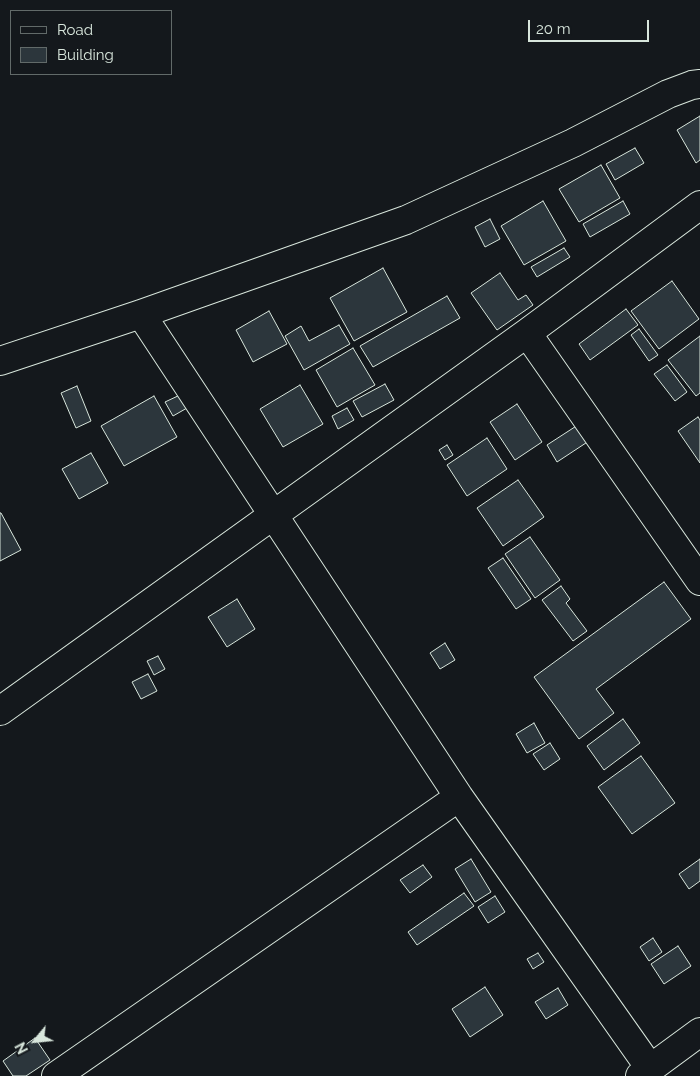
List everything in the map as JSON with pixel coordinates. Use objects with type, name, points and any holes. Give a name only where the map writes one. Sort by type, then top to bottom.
[{"type":"street","points":[[0,361],[141,314],[406,220],[573,143],[668,94],[700,84]]},
{"type":"street","points":[[0,711],[527,333],[700,205]]},
{"type":"street","points":[[141,314],[459,797],[645,1072],[700,1032]]},
{"type":"street","points":[[527,333],[700,581]]},
{"type":"street","points":[[56,1076],[459,797]]},
{"type":"building","points":[[700,116],[700,160],[696,163],[677,130]]},
{"type":"building","points":[[635,148],[644,163],[615,180],[606,164]]},
{"type":"building","points":[[601,165],[620,198],[579,222],[559,189]]},
{"type":"building","points":[[543,201],[566,241],[524,265],[501,226]]},
{"type":"building","points":[[623,201],[630,214],[590,237],[583,224]]},
{"type":"building","points":[[490,219],[500,239],[485,247],[475,227]]},
{"type":"building","points":[[564,248],[570,257],[537,277],[531,267]]},
{"type":"building","points":[[383,268],[407,312],[354,341],[330,298]]},
{"type":"building","points":[[500,273],[518,300],[526,295],[533,305],[497,330],[471,293]]},
{"type":"building","points":[[672,281],[699,319],[659,349],[631,311]]},
{"type":"building","points":[[447,296],[460,318],[373,367],[360,346]]},
{"type":"building","points":[[626,309],[638,325],[590,360],[579,344]]},
{"type":"building","points":[[269,311],[287,344],[253,362],[236,330]]},
{"type":"building","points":[[339,325],[350,344],[304,370],[285,336],[301,326],[309,341]]},
{"type":"building","points":[[639,329],[658,355],[649,361],[631,335]]},
{"type":"building","points":[[700,336],[700,393],[696,396],[668,360]]},
{"type":"building","points":[[353,348],[375,385],[337,407],[316,370]]},
{"type":"building","points":[[667,365],[687,392],[675,401],[654,374]]},
{"type":"building","points":[[385,384],[394,400],[362,417],[353,401]]},
{"type":"building","points":[[300,385],[323,424],[283,447],[260,409]]},
{"type":"building","points":[[77,386],[91,421],[76,428],[61,393]]},
{"type":"building","points":[[180,395],[187,408],[173,416],[165,402]]},
{"type":"building","points":[[154,396],[177,437],[124,466],[101,426]]},
{"type":"building","points":[[517,404],[542,442],[515,460],[490,422]]},
{"type":"building","points":[[347,408],[354,420],[338,429],[332,416]]},
{"type":"building","points":[[698,417],[700,420],[700,463],[678,431]]},
{"type":"building","points":[[584,421],[595,437],[557,462],[547,445]]},
{"type":"building","points":[[487,438],[507,469],[467,496],[447,465]]},
{"type":"building","points":[[447,445],[453,455],[445,460],[439,450]]},
{"type":"building","points":[[91,453],[108,483],[79,499],[62,469]]},
{"type":"building","points":[[518,480],[544,517],[503,546],[477,508]]},
{"type":"building","points":[[0,513],[21,550],[0,561]]},
{"type":"building","points":[[530,537],[560,580],[535,598],[505,554]]},
{"type":"building","points":[[503,558],[531,599],[516,609],[488,568]]},
{"type":"building","points":[[664,582],[691,619],[596,689],[614,713],[579,739],[534,677]]},
{"type":"building","points":[[561,586],[570,599],[566,603],[587,631],[573,641],[542,600]]},
{"type":"building","points":[[237,599],[255,629],[227,647],[208,617]]},
{"type":"building","points":[[445,643],[455,660],[440,669],[430,653]]},
{"type":"building","points":[[158,656],[165,669],[154,675],[147,661]]},
{"type":"building","points":[[148,674],[157,691],[141,699],[132,682]]},
{"type":"building","points":[[623,719],[640,743],[604,770],[587,746]]},
{"type":"building","points":[[534,723],[545,743],[527,753],[516,734]]},
{"type":"building","points":[[550,743],[560,759],[544,770],[533,754]]},
{"type":"building","points":[[641,756],[675,803],[632,834],[598,787]]},
{"type":"building","points":[[471,859],[491,892],[475,902],[455,869]]},
{"type":"building","points":[[700,859],[700,881],[689,889],[679,874]]},
{"type":"building","points":[[423,865],[432,877],[410,893],[400,880]]},
{"type":"building","points":[[464,893],[474,906],[417,945],[408,932]]},
{"type":"building","points":[[495,896],[505,912],[488,923],[478,907]]},
{"type":"building","points":[[653,938],[662,952],[649,961],[640,947]]},
{"type":"building","points":[[678,946],[691,966],[664,984],[651,964]]},
{"type":"building","points":[[538,953],[544,962],[533,969],[527,959]]},
{"type":"building","points":[[485,987],[503,1015],[470,1037],[452,1009]]},
{"type":"building","points":[[558,988],[568,1005],[546,1019],[535,1002]]},
{"type":"building","points":[[35,1038],[50,1060],[26,1076],[13,1076],[3,1061]]}]
